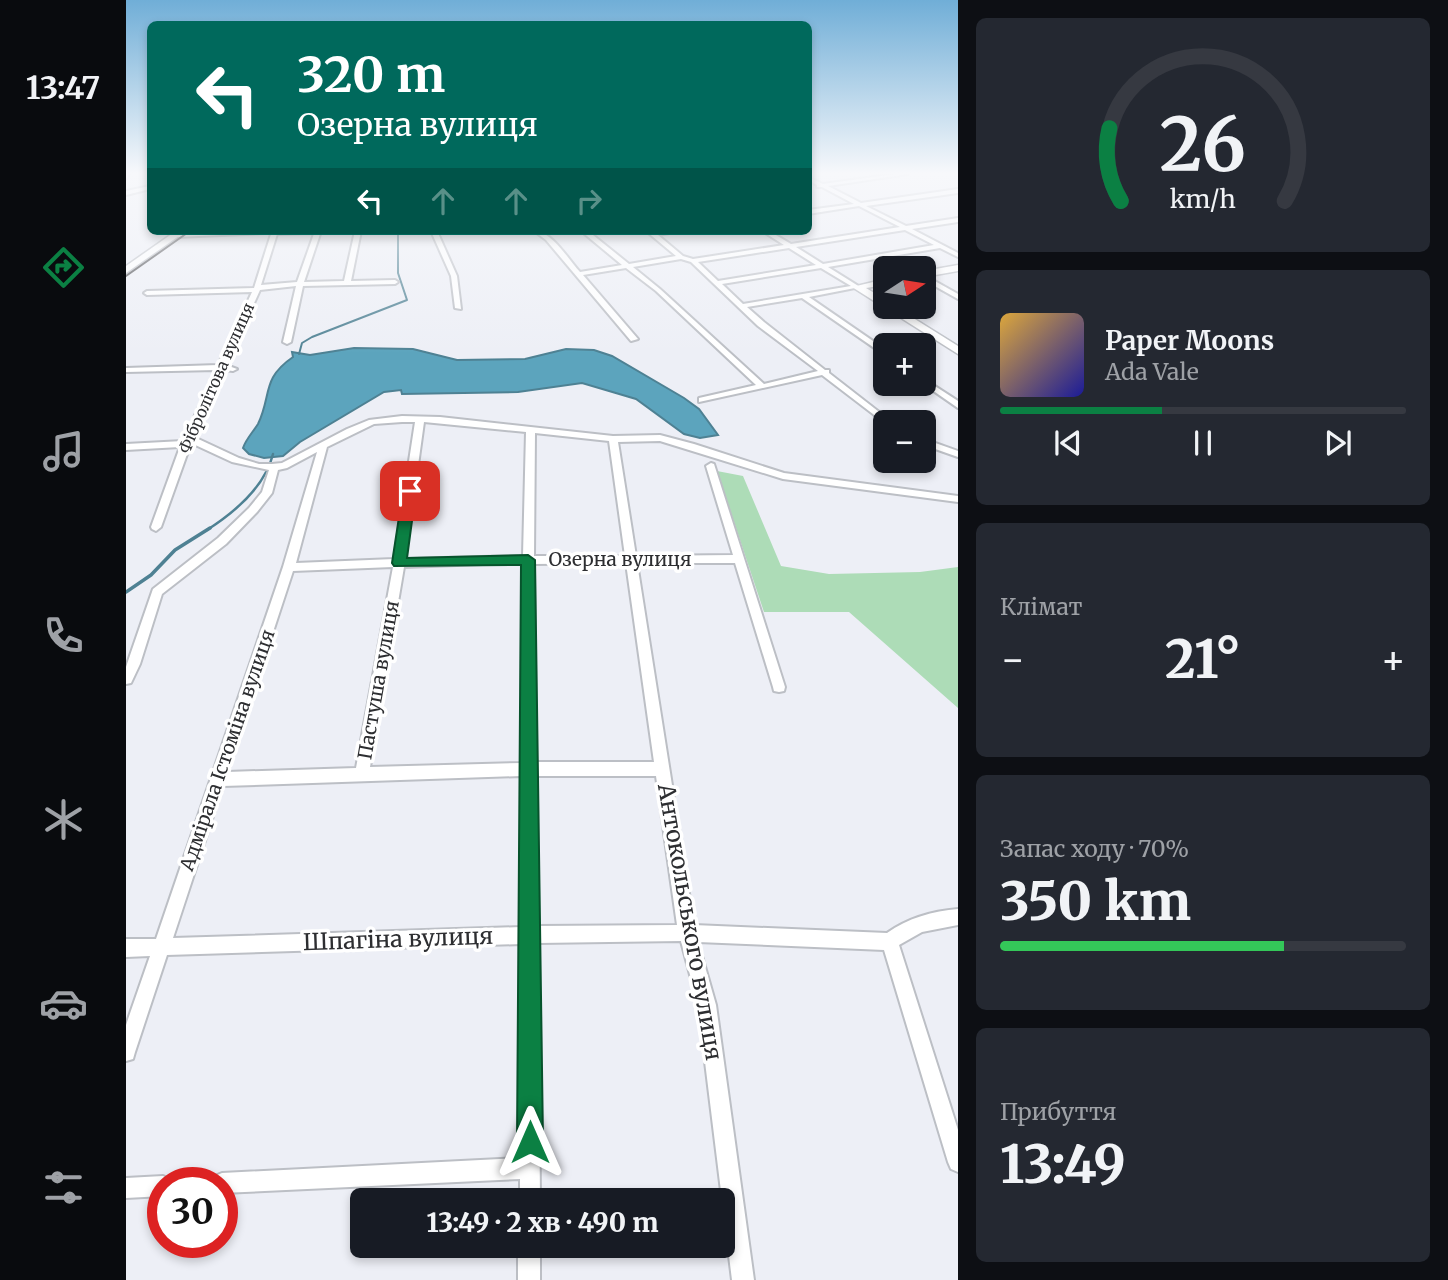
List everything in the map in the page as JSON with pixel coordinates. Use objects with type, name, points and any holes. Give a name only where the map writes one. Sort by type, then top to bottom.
[{"type":"street","points":[[693,261],[872,234]]},
{"type":"street","points":[[914,234],[958,255]]},
{"type":"street","points":[[126,270],[176,235]]},
{"type":"street","name":"Фібролітова вулиця","points":[[156,527],[188,441],[256,289],[275,235]]},
{"type":"street","points":[[287,342],[300,284],[317,235]]},
{"type":"street","points":[[347,283],[357,235]]},
{"type":"street","points":[[436,235],[454,276],[459,308]]},
{"type":"street","points":[[541,235],[634,339]]},
{"type":"street","points":[[589,235],[658,290],[763,387]]},
{"type":"street","points":[[654,235],[681,257],[693,261],[741,306],[873,410]]},
{"type":"street","points":[[771,235],[873,297]]},
{"type":"street","points":[[716,283],[941,246]]},
{"type":"street","points":[[578,274],[681,257]]},
{"type":"street","points":[[936,273],[958,268]]},
{"type":"street","points":[[147,293],[256,289],[268,285],[395,282]]},
{"type":"street","points":[[936,283],[958,297]]},
{"type":"street","points":[[741,306],[873,284]]},
{"type":"street","points":[[805,297],[873,345]]},
{"type":"street","points":[[907,319],[958,351]]},
{"type":"street","points":[[126,370],[221,367],[233,369]]},
{"type":"street","points":[[702,400],[826,372]]},
{"type":"street","points":[[936,389],[958,405]]},
{"type":"street","points":[[126,447],[188,441],[243,462],[269,468],[372,422],[420,419],[463,421],[614,439],[660,438],[783,476],[958,499]]},
{"type":"street","name":"Пастуша вулиця","points":[[362,774],[399,563],[420,419]]},
{"type":"street","points":[[530,1188],[528,560],[531,430]]},
{"type":"street","name":"Антокольського вулиця","points":[[614,439],[687,933],[707,1005],[743,1280]]},
{"type":"street","name":"Адмірала Істоміна вулиця","points":[[126,1052],[289,567],[323,446]]},
{"type":"street","points":[[936,446],[958,454]]},
{"type":"street","points":[[710,466],[779,687]]},
{"type":"street","points":[[126,679],[134,664],[157,592],[222,541],[253,510],[267,493],[269,468]]},
{"type":"street","name":"Озерна вулиця","points":[[289,567],[528,560],[740,559]]},
{"type":"street","points":[[218,779],[529,769],[663,769]]},
{"type":"street","points":[[958,917],[916,925],[900,932],[890,942],[958,1162]]},
{"type":"street","name":"Шпагіна вулиця","points":[[126,948],[530,935],[687,933],[890,942]]},
{"type":"street","points":[[238,1182],[530,1168]]},
{"type":"street","points":[[126,1188],[147,1187]]},
{"type":"street","points":[[529,1258],[529,1280]]},
{"type":"green space","points":[[717,471],[743,476],[781,566],[829,574],[920,572],[958,567],[958,708],[849,612],[764,612]]},
{"type":"water","points":[[354,348],[413,349],[457,360],[525,359],[566,349],[594,350],[612,356],[684,398],[699,409],[718,435],[700,438],[684,434],[636,399],[582,383],[518,392],[384,392],[300,442],[283,456],[264,458],[249,454],[243,448],[258,424],[272,380],[293,357],[292,352],[310,355]]},
{"type":"waterway","points":[[299,354],[302,343],[312,337],[407,300],[398,273],[398,235]]},
{"type":"waterway","points":[[208,529],[248,498],[263,477],[273,454]]},
{"type":"waterway","points":[[126,592],[151,575],[175,550],[208,529]]},
{"type":"tram line","points":[[126,276],[184,235]]},
{"type":"route","points":[[410,491],[399,563],[528,560],[530,1142]]}]
